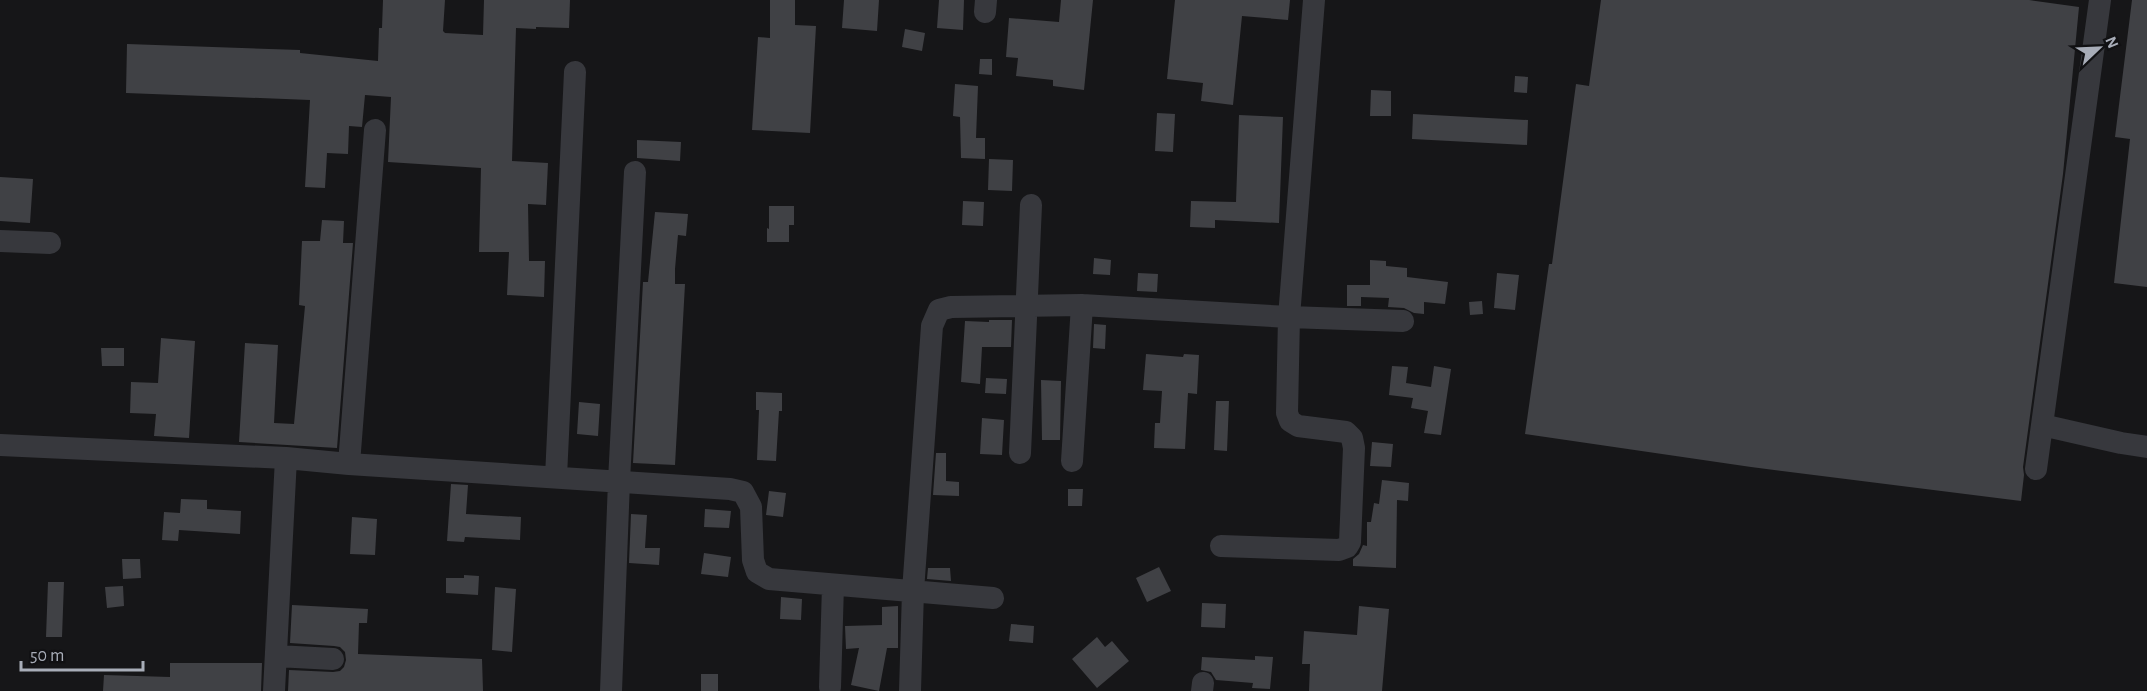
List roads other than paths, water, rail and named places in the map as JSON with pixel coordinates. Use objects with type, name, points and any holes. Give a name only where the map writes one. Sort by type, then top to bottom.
[{"type":"street","points":[[1221,546],[1339,550],[1347,547],[1350,542],[1354,448],[1352,438],[1346,432],[1298,426],[1290,421],[1287,413],[1289,317],[1314,0]]},
{"type":"street","points":[[2036,469],[2100,0]]},
{"type":"street","points":[[556,477],[575,72]]},
{"type":"street","points":[[349,464],[375,130]]},
{"type":"street","points":[[611,691],[635,172]]},
{"type":"street","points":[[1020,453],[1032,205]]},
{"type":"street","points":[[0,241],[50,243]]},
{"type":"street","points":[[1072,461],[1082,305]]},
{"type":"street","points":[[910,691],[913,591],[933,326],[939,310],[951,307],[1082,305],[1403,321]]},
{"type":"street","points":[[2042,425],[2147,447]]},
{"type":"street","points":[[0,445],[286,458],[730,489],[743,492],[751,507],[753,560],[757,572],[769,579],[993,598]]},
{"type":"street","points":[[274,691],[286,458]]},
{"type":"street","points":[[830,687],[833,585]]},
{"type":"street","points":[[277,656],[333,660]]}]
